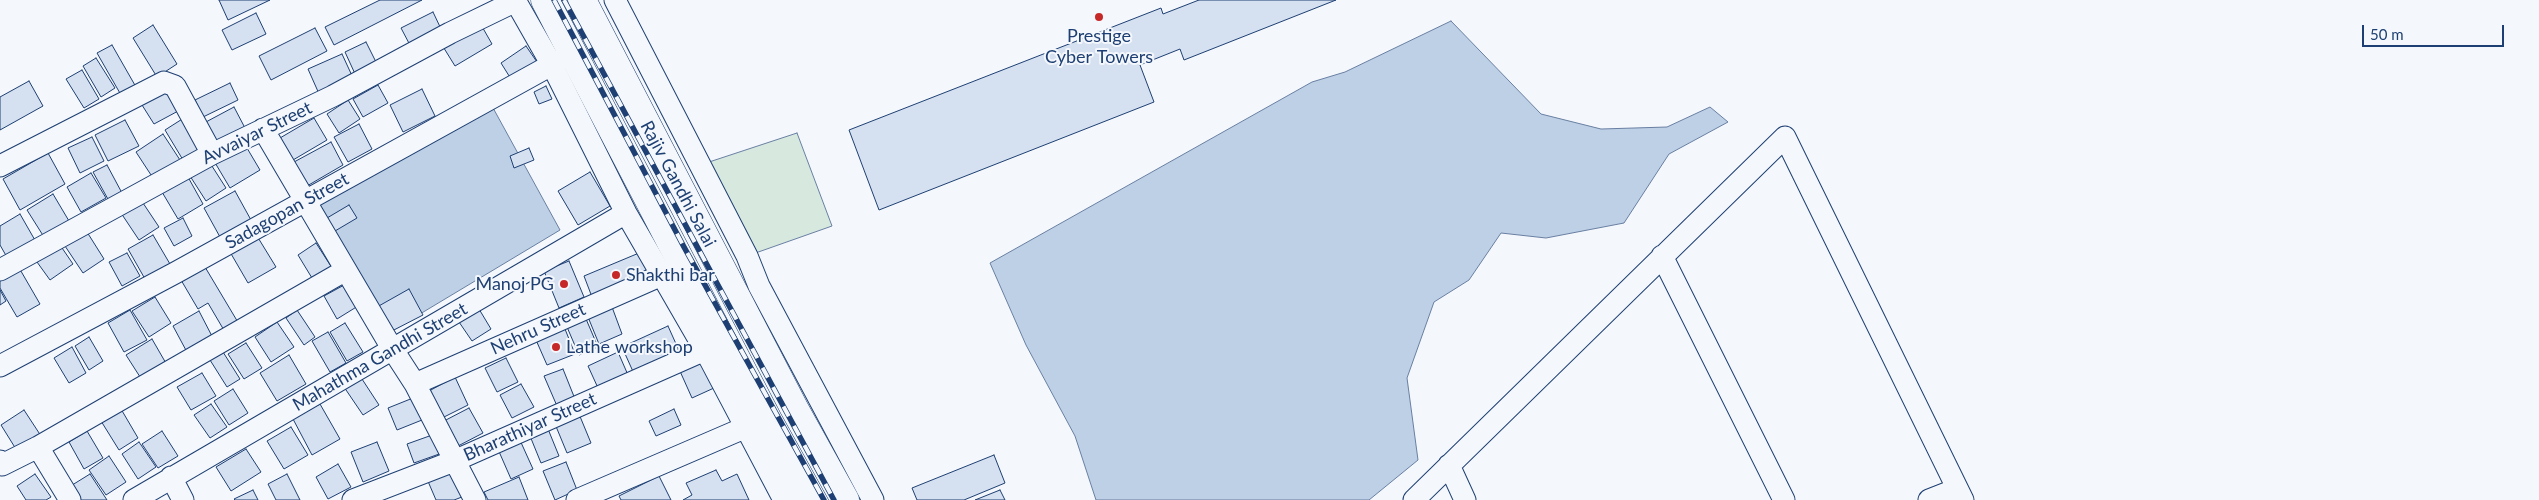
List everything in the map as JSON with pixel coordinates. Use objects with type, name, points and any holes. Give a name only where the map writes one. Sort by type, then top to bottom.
[{"type":"main road","name":"Rajiv Gandhi Salai","points":[[545,0],[562,59],[754,424],[789,499]]},
{"type":"main road","name":"Rajiv Gandhi Salai","points":[[582,0],[822,433],[845,500]]},
{"type":"street","points":[[515,0],[562,59],[626,213],[706,350],[754,424],[577,500]]},
{"type":"street","name":"Avvaiyar Street","points":[[0,270],[212,154],[333,96],[515,0]]},
{"type":"street","points":[[615,0],[747,256],[822,433],[873,500]]},
{"type":"street","name":"Sadagopan Street","points":[[0,366],[175,273],[562,59]]},
{"type":"street","points":[[0,166],[164,82],[175,86],[212,154]]},
{"type":"street","points":[[264,129],[393,350],[415,384],[476,500]]},
{"type":"street","points":[[1414,500],[1785,137],[1960,494],[1929,500]]},
{"type":"street","name":"Mahathma Gandhi Street","points":[[134,500],[626,213]]},
{"type":"street","points":[[1662,256],[1784,500]]},
{"type":"street","points":[[0,461],[2,465],[38,447],[346,270]]},
{"type":"street","name":"Nehru Street","points":[[415,384],[662,275]]},
{"type":"street","name":"Bharathiyar Street","points":[[353,500],[454,460],[706,350]]},
{"type":"street","points":[[38,447],[70,500]]},
{"type":"street","points":[[1449,465],[1465,500]]},
{"type":"street","points":[[171,477],[183,500]]},
{"type":"shaded area","points":[[797,133],[832,226],[747,256],[700,165]]},
{"type":"water","points":[[1451,21],[1541,114],[1601,129],[1667,127],[1710,107],[1728,122],[1669,154],[1624,223],[1546,238],[1501,233],[1469,280],[1434,302],[1407,378],[1418,460],[1369,500],[1096,500],[1075,436],[1026,345],[990,263],[1312,82],[1345,72]]},
{"type":"water","points":[[492,106],[560,230],[390,332],[317,200]]},
{"type":"building","points":[[219,0],[270,0],[228,20]]},
{"type":"building","points":[[380,0],[422,0],[334,45],[325,27]]},
{"type":"building","points":[[1199,0],[1336,0],[1184,60],[1180,49],[1140,65],[1154,102],[879,210],[849,130],[1161,8],[1163,14]]},
{"type":"building","points":[[433,12],[442,31],[411,47],[401,28]]},
{"type":"building","points":[[256,13],[266,34],[232,50],[222,30]]},
{"type":"building","points":[[480,23],[492,44],[455,66],[442,45]]},
{"type":"building","points":[[153,25],[177,64],[157,77],[133,38]]},
{"type":"building","points":[[315,28],[327,51],[271,80],[259,56]]},
{"type":"building","points":[[366,42],[378,66],[356,76],[345,52]]},
{"type":"building","points":[[112,45],[136,87],[121,95],[97,53]]},
{"type":"building","points":[[526,46],[537,62],[511,79],[501,63]]},
{"type":"building","points":[[342,54],[354,80],[320,96],[308,69]]},
{"type":"building","points":[[96,58],[115,88],[101,97],[83,66]]},
{"type":"building","points":[[82,70],[99,99],[84,108],[66,79]]},
{"type":"building","points":[[29,81],[43,106],[0,130],[0,97]]},
{"type":"building","points":[[230,83],[238,100],[203,117],[195,100]]},
{"type":"building","points":[[378,85],[388,103],[363,117],[353,99]]},
{"type":"building","points":[[546,86],[552,99],[539,104],[534,92]]},
{"type":"building","points":[[422,89],[435,116],[403,132],[390,105]]},
{"type":"building","points":[[169,90],[180,110],[154,124],[142,105]]},
{"type":"building","points":[[348,100],[360,119],[339,133],[327,114]]},
{"type":"building","points":[[234,107],[245,128],[216,144],[204,123]]},
{"type":"building","points":[[187,116],[206,146],[183,160],[165,130]]},
{"type":"building","points":[[314,118],[327,140],[293,160],[280,138]]},
{"type":"building","points":[[125,120],[139,146],[108,161],[95,135]]},
{"type":"building","points":[[359,124],[372,149],[348,162],[334,137]]},
{"type":"building","points":[[163,134],[180,160],[153,178],[136,152]]},
{"type":"building","points":[[92,137],[104,161],[80,173],[68,148]]},
{"type":"building","points":[[331,142],[343,165],[307,186],[294,162]]},
{"type":"building","points":[[244,143],[260,170],[230,188],[214,161]]},
{"type":"building","points":[[529,148],[534,160],[514,168],[510,156]]},
{"type":"building","points":[[48,153],[65,184],[20,210],[3,179]]},
{"type":"building","points":[[210,163],[226,188],[206,201],[190,176]]},
{"type":"building","points":[[107,165],[122,193],[109,201],[93,172]]},
{"type":"building","points":[[590,172],[610,206],[578,225],[558,191]]},
{"type":"building","points":[[91,173],[106,198],[81,212],[67,187]]},
{"type":"building","points":[[188,177],[203,204],[178,219],[162,192]]},
{"type":"building","points":[[235,191],[251,220],[220,237],[204,208]]},
{"type":"building","points":[[53,194],[69,221],[44,237],[27,210]]},
{"type":"building","points":[[141,200],[159,227],[139,240],[121,213]]},
{"type":"building","points":[[349,205],[357,218],[335,231],[327,218]]},
{"type":"building","points":[[20,214],[36,242],[8,259],[0,245],[0,226]]},
{"type":"building","points":[[183,218],[192,236],[174,246],[164,228]]},
{"type":"building","points":[[87,232],[104,259],[83,273],[65,246]]},
{"type":"building","points":[[153,235],[170,264],[145,279],[128,249]]},
{"type":"building","points":[[257,236],[276,267],[248,283],[230,252]]},
{"type":"building","points":[[316,243],[334,271],[315,283],[298,255]]},
{"type":"building","points":[[60,245],[73,264],[50,280],[37,262]]},
{"type":"building","points":[[127,253],[140,276],[122,286],[109,262]]},
{"type":"building","name":"Shakthi bar","points":[[639,253],[648,274],[592,297],[584,276]]},
{"type":"building","name":"Manoj PG","points":[[569,261],[584,297],[559,308],[544,271]]},
{"type":"building","points":[[18,266],[40,304],[17,317],[0,288],[0,277]]},
{"type":"building","points":[[205,267],[239,324],[225,332],[208,303],[198,309],[181,280]]},
{"type":"building","points":[[346,284],[358,306],[337,319],[324,296]]},
{"type":"building","points":[[409,289],[423,315],[390,332],[377,307]]},
{"type":"building","points":[[0,290],[6,301],[0,305]]},
{"type":"building","points":[[155,297],[171,323],[149,337],[132,311]]},
{"type":"building","points":[[612,307],[622,334],[599,344],[588,317]]},
{"type":"building","points":[[479,309],[491,329],[472,341],[459,322]]},
{"type":"building","points":[[130,310],[147,340],[124,352],[108,323]]},
{"type":"building","points":[[297,310],[315,337],[304,345],[286,318]]},
{"type":"building","points":[[199,311],[214,340],[188,354],[173,326]]},
{"type":"building","points":[[586,319],[598,347],[579,355],[567,327]]},
{"type":"building","points":[[277,322],[294,347],[271,362],[255,337]]},
{"type":"building","points":[[345,323],[363,352],[347,361],[330,332]]},
{"type":"building","points":[[668,326],[681,355],[635,376],[622,347]]},
{"type":"building","name":"Lathe workshop","points":[[565,329],[575,354],[547,365],[536,340]]},
{"type":"building","points":[[328,332],[346,363],[330,372],[312,341]]},
{"type":"building","points":[[89,337],[103,361],[89,370],[75,346]]},
{"type":"building","points":[[152,339],[167,365],[142,380],[126,355]]},
{"type":"building","points":[[246,343],[262,368],[244,379],[228,354]]},
{"type":"building","points":[[72,347],[86,373],[69,383],[54,358]]},
{"type":"building","points":[[223,352],[240,379],[227,387],[210,360]]},
{"type":"building","points":[[618,352],[628,375],[598,388],[588,366]]},
{"type":"building","points":[[289,355],[306,384],[277,401],[260,373]]},
{"type":"building","points":[[506,358],[518,382],[497,392],[485,368]]},
{"type":"building","points":[[701,359],[714,388],[692,398],[679,369]]},
{"type":"building","points":[[563,369],[575,399],[557,406],[544,376]]},
{"type":"building","points":[[202,373],[216,396],[191,410],[177,387]]},
{"type":"building","points":[[360,376],[379,405],[363,415],[344,387]]},
{"type":"building","points":[[455,377],[468,405],[442,418],[429,391]]},
{"type":"building","points":[[521,384],[534,407],[512,418],[500,395]]},
{"type":"building","points":[[233,389],[248,413],[229,425],[214,401]]},
{"type":"building","points":[[413,398],[422,420],[397,430],[388,408]]},
{"type":"building","points":[[211,404],[227,427],[210,438],[194,415]]},
{"type":"building","points":[[320,404],[340,439],[312,455],[293,419]]},
{"type":"building","points":[[469,408],[483,433],[458,446],[444,421]]},
{"type":"building","points":[[121,409],[138,438],[119,450],[101,421]]},
{"type":"building","points":[[674,409],[681,425],[656,436],[649,421]]},
{"type":"building","points":[[24,410],[43,439],[19,454],[1,425]]},
{"type":"building","points":[[579,414],[591,443],[567,453],[555,424]]},
{"type":"building","points":[[291,427],[308,455],[284,469],[267,441]]},
{"type":"building","points":[[548,429],[559,456],[541,463],[530,436]]},
{"type":"building","points":[[87,431],[103,458],[84,469],[69,442]]},
{"type":"building","points":[[162,431],[178,456],[158,468],[142,444]]},
{"type":"building","points":[[435,434],[442,453],[414,463],[407,444]]},
{"type":"building","points":[[519,438],[533,469],[511,479],[497,447]]},
{"type":"building","points":[[139,442],[156,467],[138,479],[122,454]]},
{"type":"building","points":[[377,442],[389,471],[363,482],[351,452]]},
{"type":"building","points":[[246,449],[261,472],[231,491],[216,467]]},
{"type":"building","points":[[994,455],[1005,483],[964,500],[917,500],[912,488]]},
{"type":"building","points":[[109,456],[126,482],[106,495],[89,470]]},
{"type":"building","points":[[566,462],[577,490],[555,500],[543,471]]},
{"type":"building","points":[[338,464],[351,487],[328,499],[316,477]]},
{"type":"building","points":[[450,469],[462,497],[454,500],[436,500],[427,479]]},
{"type":"building","points":[[716,470],[722,481],[737,474],[749,500],[683,500],[692,495],[686,483]]},
{"type":"building","points":[[35,474],[51,497],[46,500],[26,500],[17,486]]},
{"type":"building","points":[[90,474],[107,500],[77,500],[69,487]]},
{"type":"building","points":[[287,474],[300,500],[276,500],[268,484]]},
{"type":"building","points":[[659,476],[671,500],[621,500],[619,496]]},
{"type":"building","points":[[519,477],[528,500],[488,500],[484,492]]},
{"type":"building","points":[[253,490],[258,500],[234,499]]},
{"type":"building","points":[[1000,490],[1005,500],[975,500]]},
{"type":"railway","points":[[554,0],[684,247],[824,500]]},
{"type":"railway","points":[[564,0],[834,500]]},
{"type":"place","name":"Prestige Cyber Towers","points":[[1099,17]]},
{"type":"place","name":"Shakthi bar","points":[[616,275]]},
{"type":"place","name":"Manoj PG","points":[[564,284]]},
{"type":"place","name":"Lathe workshop","points":[[556,347]]}]
